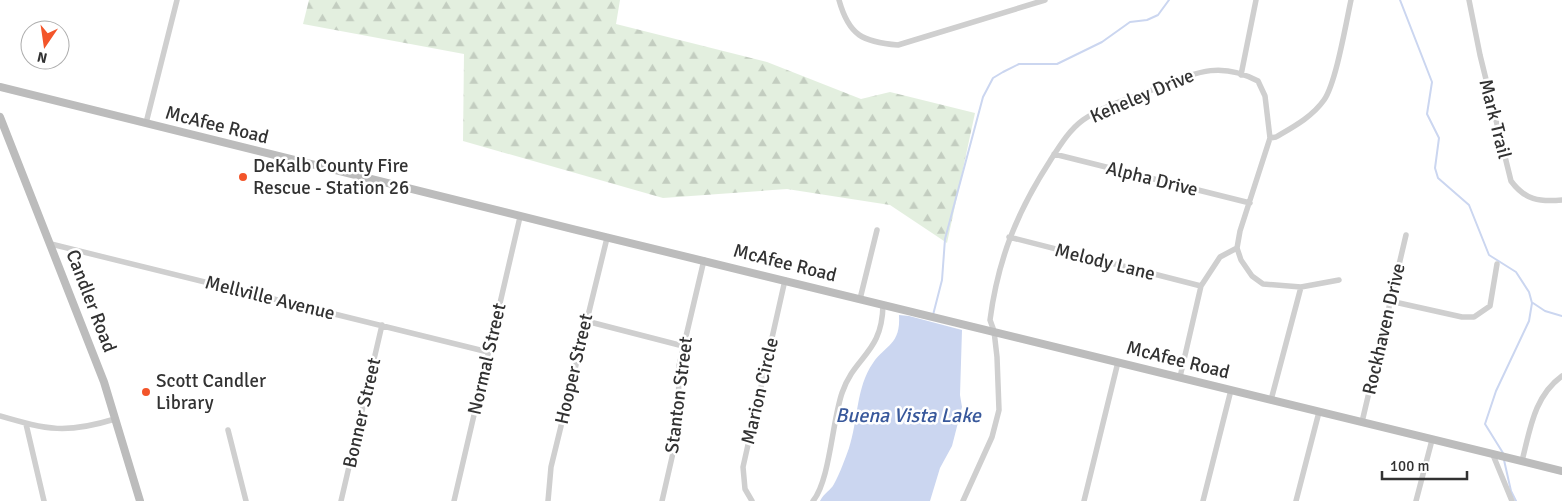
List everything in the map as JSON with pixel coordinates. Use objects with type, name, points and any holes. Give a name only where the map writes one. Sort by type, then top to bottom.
[{"type":"street","points":[[146,123],[177,0]]},
{"type":"street","points":[[839,0],[842,11],[859,36],[878,43],[898,46],[1044,0]]},
{"type":"street","points":[[1241,75],[1256,0]]},
{"type":"street","points":[[1270,138],[1276,137],[1304,120],[1324,99],[1332,80],[1352,0]]},
{"type":"street","name":"Mark Trail","points":[[1469,0],[1480,55],[1511,181],[1518,191],[1529,197],[1545,201],[1562,200]]},
{"type":"street","name":"Keheley Drive","points":[[963,501],[992,437],[999,410],[994,331],[990,320],[1009,238],[1026,197],[1054,154],[1083,120],[1120,102],[1202,71],[1222,70],[1258,81],[1266,96],[1270,138],[1240,231],[1238,248]]},
{"type":"street","name":"McAfee Road","points":[[0,87],[520,218],[704,260],[1562,471]]},
{"type":"street","name":"Candler Road","points":[[0,117],[104,382],[140,501]]},
{"type":"street","name":"Alpha Drive","points":[[1054,154],[1250,203]]},
{"type":"street","name":"Normal Street","points":[[454,501],[520,218]]},
{"type":"street","points":[[860,299],[877,230]]},
{"type":"street","name":"Rockhaven Drive","points":[[1362,422],[1406,235]]},
{"type":"street","name":"Hooper Street","points":[[548,501],[551,467],[606,238]]},
{"type":"street","name":"Melody Lane","points":[[1009,238],[1201,286]]},
{"type":"street","name":"Mellville Avenue","points":[[51,244],[488,352]]},
{"type":"street","points":[[1180,377],[1201,286],[1220,257],[1238,248],[1241,260],[1252,276],[1263,284],[1300,287],[1339,280]]},
{"type":"street","name":"Stanton Street","points":[[662,501],[678,431],[680,366],[683,346],[704,260]]},
{"type":"street","points":[[1390,301],[1462,317],[1474,317],[1490,306],[1497,264]]},
{"type":"street","name":"Marion Circle","points":[[752,501],[745,489],[743,467],[785,280]]},
{"type":"street","points":[[1271,400],[1300,287]]},
{"type":"street","points":[[813,501],[821,487],[838,405],[844,388],[848,378],[877,340],[883,320],[883,305]]},
{"type":"street","points":[[586,321],[683,346]]},
{"type":"street","name":"Bonner Street","points":[[341,501],[382,325]]},
{"type":"street","points":[[1084,501],[1118,362]]},
{"type":"street","points":[[1522,461],[1536,408],[1549,387],[1562,376]]},
{"type":"street","points":[[1203,501],[1231,390]]},
{"type":"street","points":[[1296,501],[1319,412]]},
{"type":"street","points":[[0,416],[26,424],[67,430],[115,419]]},
{"type":"street","points":[[26,424],[44,501]]},
{"type":"street","points":[[228,430],[246,501]]},
{"type":"street","points":[[1416,501],[1432,440]]},
{"type":"street","points":[[1493,454],[1512,501]]},
{"type":"green space","points":[[309,0],[620,0],[616,24],[767,62],[861,99],[890,92],[975,113],[947,243],[890,205],[787,189],[663,198],[463,141],[464,54],[303,24]]},
{"type":"water","name":"Buena Vista Lake","points":[[899,315],[962,330],[960,395],[962,407],[952,446],[940,468],[930,501],[820,501],[833,486],[849,448],[860,393],[867,372],[895,339],[899,325]]},
{"type":"waterway","points":[[933,315],[942,280],[945,239],[983,97],[993,78],[1019,64],[1057,64],[1102,42],[1130,22],[1147,20],[1158,15],[1169,0]]},
{"type":"waterway","points":[[1400,0],[1432,82],[1427,114],[1439,138],[1435,168],[1438,178],[1469,205],[1489,255],[1516,272],[1529,292],[1532,303],[1529,321],[1496,391],[1485,424],[1503,453]]},
{"type":"waterway","points":[[1533,303],[1545,311],[1562,316]]},
{"type":"waterway","points":[[1504,460],[1511,491],[1516,501]]},
{"type":"place","name":"DeKalb County Fire Rescue - Station 26","points":[[243,177]]},
{"type":"place","name":"Scott Candler Library","points":[[146,392]]}]
